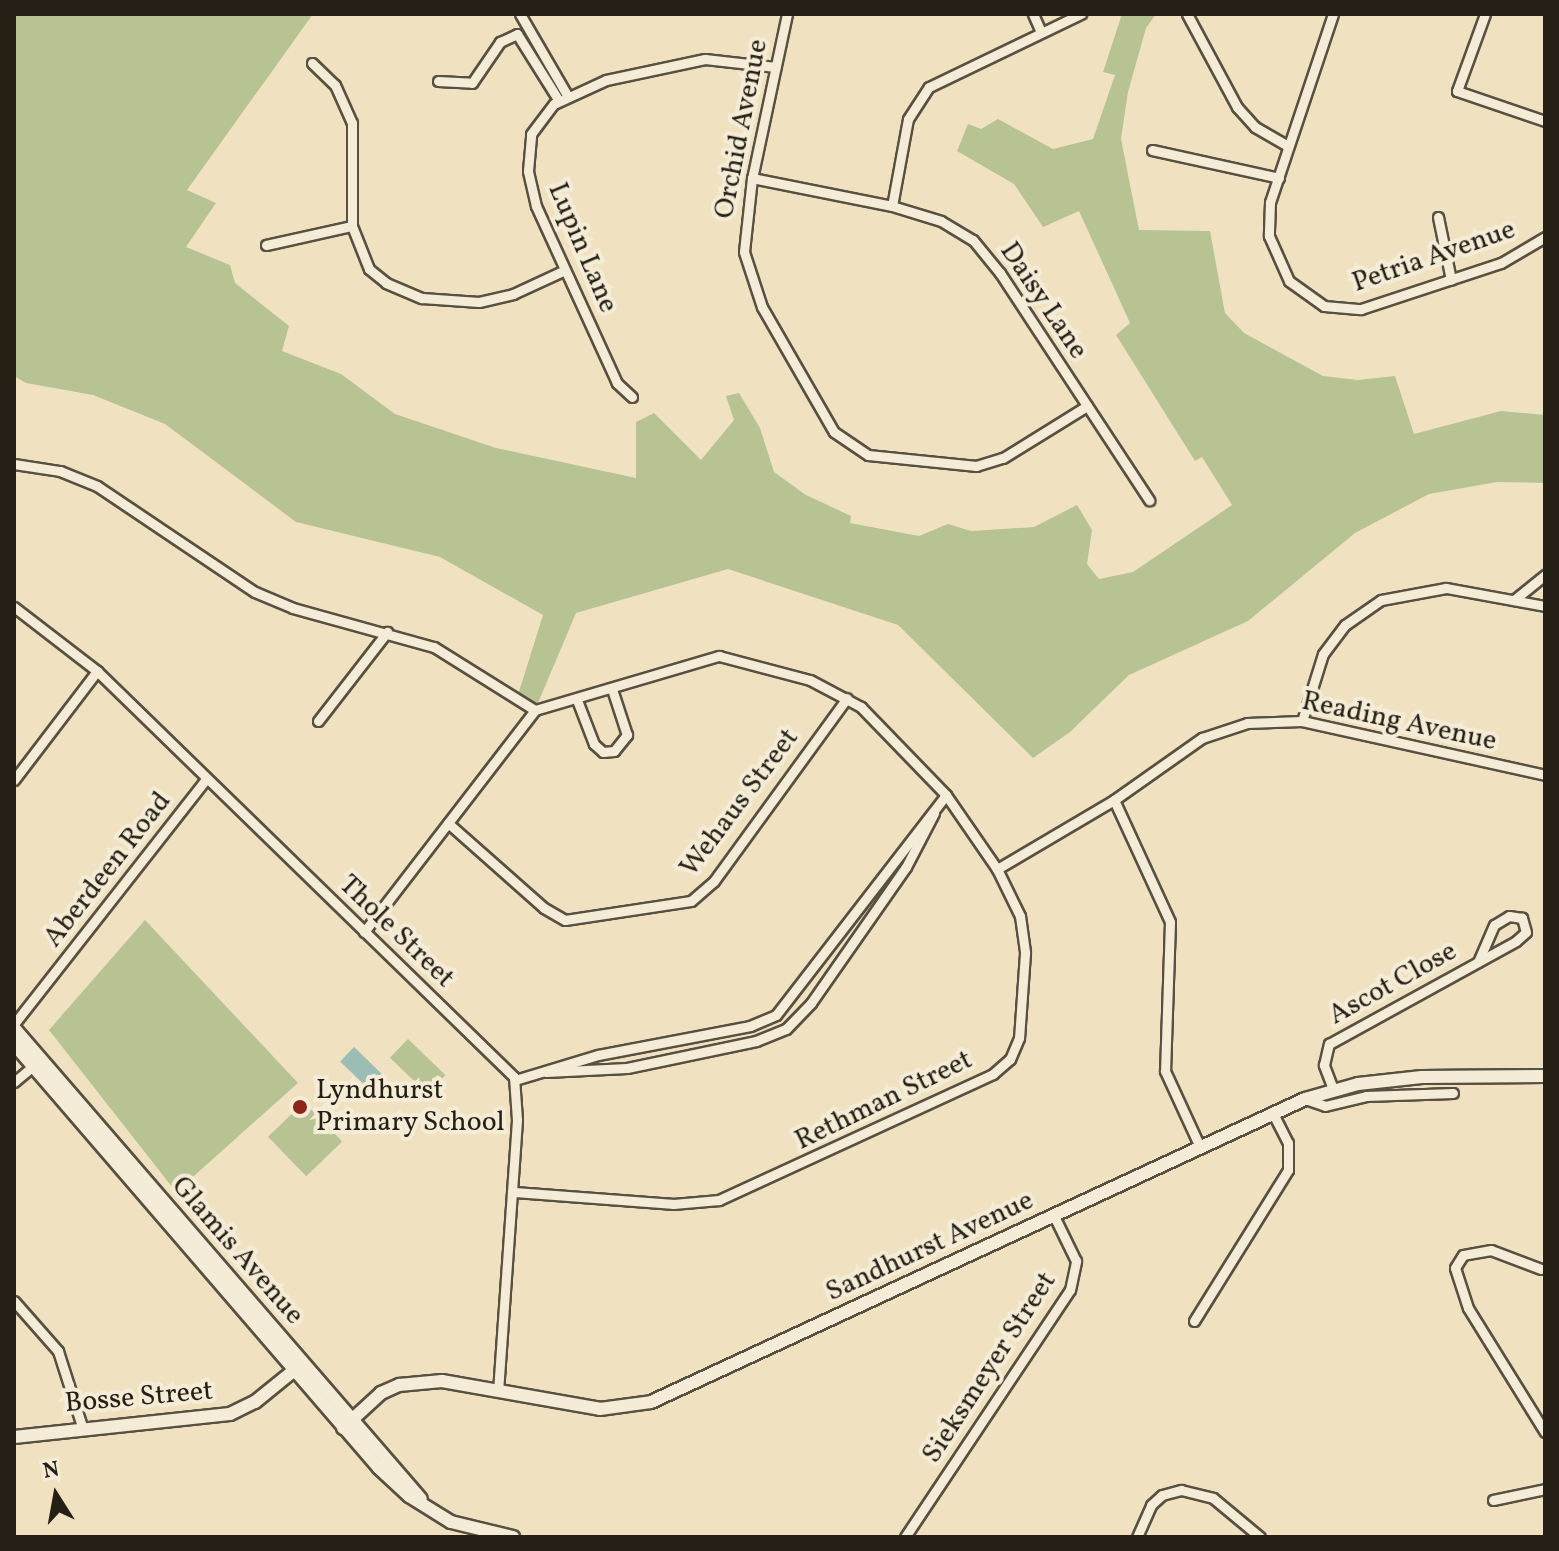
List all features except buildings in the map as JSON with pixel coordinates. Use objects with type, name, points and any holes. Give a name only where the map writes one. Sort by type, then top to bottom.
[{"type":"street","points":[[520,14],[563,98]]},
{"type":"street","name":"Orchid Avenue","points":[[787,14],[752,178],[744,232],[751,284],[811,397],[834,432],[854,450],[896,462],[988,464],[1087,406]]},
{"type":"street","points":[[1033,14],[1041,32]]},
{"type":"street","points":[[892,206],[905,130],[920,96],[951,73],[1081,14]]},
{"type":"street","points":[[1187,14],[1237,107],[1255,127],[1288,146]]},
{"type":"street","name":"Petria Avenue","points":[[1333,14],[1270,202],[1269,236],[1279,268],[1306,295],[1324,306],[1361,309],[1501,263],[1545,237]]},
{"type":"street","points":[[1485,14],[1457,91],[1545,121]]},
{"type":"street","points":[[438,81],[460,85],[477,80],[500,42],[517,34],[563,98]]},
{"type":"street","points":[[563,98],[680,61],[726,58],[776,67]]},
{"type":"street","points":[[312,63],[335,85],[352,123],[352,226],[369,269],[399,292],[422,298],[497,300],[565,270]]},
{"type":"street","name":"Lupin Lane","points":[[563,98],[531,134],[528,171],[536,206],[617,383],[632,397]]},
{"type":"street","points":[[1152,150],[1279,178]]},
{"type":"street","name":"Daisy Lane","points":[[752,178],[892,206],[941,221],[973,240],[1149,500]]},
{"type":"street","points":[[1438,217],[1451,280]]},
{"type":"street","points":[[266,245],[352,226]]},
{"type":"street","points":[[14,464],[60,471],[97,486],[268,598],[387,632],[467,664],[535,710],[364,932]]},
{"type":"street","points":[[1514,600],[1545,575]]},
{"type":"street","points":[[1302,721],[1323,654],[1368,608],[1427,588],[1545,606]]},
{"type":"street","name":"Thole Street","points":[[14,607],[97,671],[515,1080]]},
{"type":"street","points":[[318,721],[387,632]]},
{"type":"street","name":"Rethman Street","points":[[512,1192],[673,1204],[719,1200],[993,1074],[1010,1059],[1019,1038],[1025,953],[1020,916],[997,869],[946,795],[847,698],[810,680],[725,656],[535,710]]},
{"type":"street","points":[[14,780],[97,671]]},
{"type":"street","points":[[577,700],[594,744],[603,752],[614,751],[627,735],[612,689]]},
{"type":"street","name":"Wehaus Street","points":[[448,823],[544,908],[565,920],[691,901],[714,881],[847,698]]},
{"type":"street","name":"Reading Avenue","points":[[997,869],[1114,800],[1202,738],[1247,723],[1302,721],[1545,775]]},
{"type":"street","name":"Aberdeen Road","points":[[14,1026],[206,779]]},
{"type":"street","points":[[498,1390],[512,1192],[515,1080],[598,1055],[750,1026],[776,1015],[946,795]]},
{"type":"street","points":[[1114,800],[1170,922],[1165,1071],[1200,1147]]},
{"type":"street","points":[[543,1072],[627,1068],[756,1041],[786,1029],[811,1003],[906,867],[936,809]]},
{"type":"street","name":"Ascot Close","points":[[1333,1089],[1324,1065],[1329,1044],[1478,962],[1523,936],[1527,926],[1522,918],[1509,916],[1494,925],[1478,962]]},
{"type":"street","name":"Glamis Avenue","points":[[14,1026],[38,1062],[193,1246],[226,1283],[257,1308],[297,1368]]},
{"type":"street","name":"Glamis Avenue","points":[[14,1044],[38,1062]]},
{"type":"street","points":[[14,1082],[38,1062]]},
{"type":"street","name":"Sandhurst Avenue","points":[[347,1424],[381,1393],[399,1385],[442,1381],[600,1409],[651,1402],[1305,1099],[1333,1089],[1422,1077],[1545,1076]]},
{"type":"street","points":[[1305,1099],[1325,1106],[1366,1096],[1453,1093]]},
{"type":"street","points":[[1194,1321],[1288,1170],[1288,1143],[1273,1114]]},
{"type":"street","name":"Sieksmeyer Street","points":[[905,1537],[1070,1290],[1076,1261],[1054,1216]]},
{"type":"street","points":[[1541,1269],[1491,1250],[1463,1255],[1455,1268],[1468,1308],[1545,1432]]},
{"type":"street","name":"Glamis Avenue","points":[[226,1283],[246,1318],[425,1504],[466,1532],[513,1537]]},
{"type":"street","points":[[14,1301],[58,1351],[82,1426]]},
{"type":"street","points":[[246,1318],[257,1308]]},
{"type":"street","name":"Bosse Street","points":[[14,1437],[82,1426],[230,1414],[255,1402],[297,1368]]},
{"type":"street","points":[[1493,1500],[1545,1489]]},
{"type":"street","points":[[1137,1537],[1151,1505],[1162,1495],[1181,1490],[1213,1498],[1260,1537]]},
{"type":"green space","points":[[14,14],[313,14],[187,190],[216,203],[186,247],[230,265],[235,283],[289,326],[282,351],[341,374],[395,414],[496,448],[636,478],[636,422],[654,413],[701,460],[734,420],[726,396],[739,393],[760,428],[774,472],[806,495],[851,516],[850,523],[919,536],[948,524],[971,531],[1034,527],[1077,505],[1092,530],[1087,564],[1099,579],[1133,572],[1232,505],[1202,457],[1195,461],[1116,335],[1130,323],[1079,211],[1043,227],[1014,184],[957,151],[968,124],[981,129],[998,119],[1053,149],[1093,139],[1115,75],[1103,72],[1122,14],[1156,14],[1146,28],[1128,92],[1121,139],[1139,230],[1210,231],[1225,313],[1244,333],[1323,376],[1358,380],[1395,376],[1414,434],[1501,411],[1545,415],[1545,483],[1497,482],[1429,494],[1355,533],[1248,621],[1129,675],[1070,732],[1033,758],[898,625],[728,569],[576,613],[535,710],[517,698],[543,615],[440,557],[296,522],[165,424],[93,395],[26,383],[14,376]]},
{"type":"green space","points":[[145,920],[298,1083],[176,1192],[49,1030]]},
{"type":"green space","points":[[408,1039],[445,1075],[427,1094],[390,1058]]},
{"type":"green space","points":[[304,1102],[342,1142],[306,1176],[268,1137]]},
{"type":"water","points":[[354,1047],[384,1076],[370,1091],[340,1061]]},
{"type":"place","name":"Lyndhurst Primary School","points":[[300,1107]]}]
